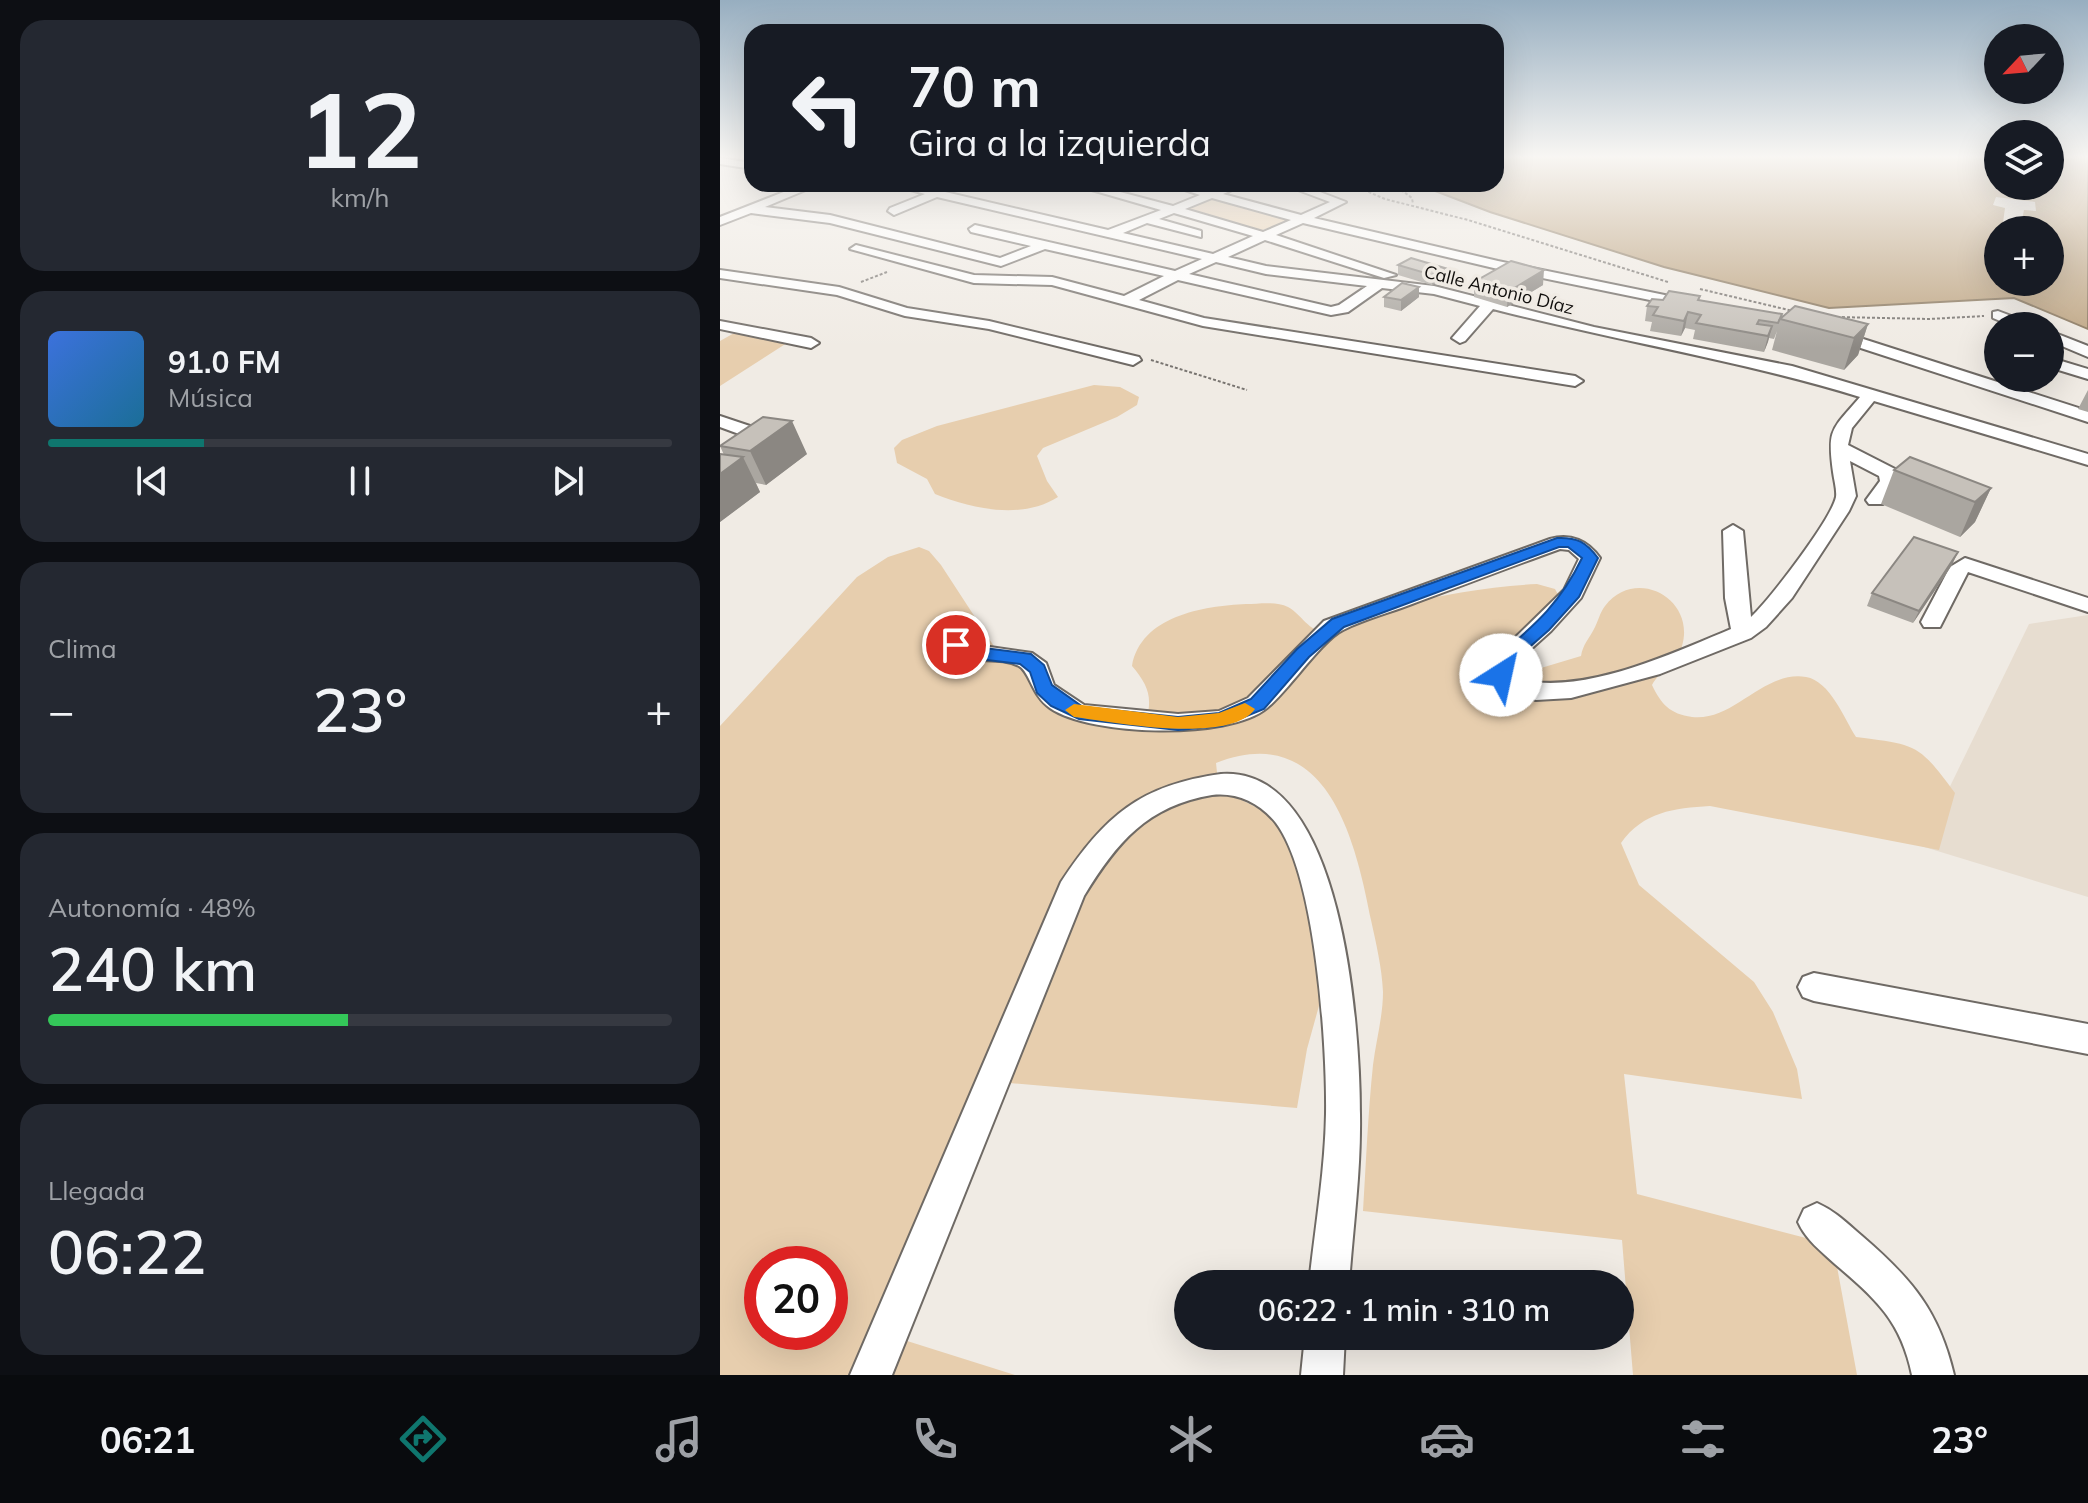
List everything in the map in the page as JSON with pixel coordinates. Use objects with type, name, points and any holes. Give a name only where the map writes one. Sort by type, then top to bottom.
[{"type":"street","points":[[831,219],[1001,262],[1041,246]]},
{"type":"street","points":[[906,261],[999,219]]},
{"type":"street","name":"Calle Antonio Díaz","points":[[1056,219],[1212,259],[1302,276],[1434,290],[1593,331],[1792,371],[2088,460]]},
{"type":"street","points":[[1104,231],[1136,219]]},
{"type":"street","points":[[1104,231],[1144,219]]},
{"type":"street","points":[[1146,219],[1197,234]]},
{"type":"street","points":[[1206,219],[1403,279],[1413,287]]},
{"type":"street","points":[[1124,302],[1301,219]]},
{"type":"street","points":[[1302,219],[1481,263],[1712,309]]},
{"type":"street","points":[[975,229],[1331,311],[1343,309],[1379,284]]},
{"type":"street","points":[[856,249],[974,279],[1052,281],[1203,322],[1575,381]]},
{"type":"street","points":[[1434,290],[1481,263]]},
{"type":"street","points":[[720,274],[839,291],[905,312],[989,325],[1133,360]]},
{"type":"street","points":[[1460,338],[1489,305]]},
{"type":"street","points":[[720,325],[811,343]]},
{"type":"street","points":[[1817,330],[2088,417]]},
{"type":"street","points":[[2064,342],[2088,352]]},
{"type":"street","points":[[2064,367],[2088,374]]},
{"type":"street","points":[[953,635],[963,651],[1024,658],[1033,663],[1043,688],[1058,702],[1079,713],[1178,723],[1222,719],[1257,704],[1332,626],[1557,543],[1571,542],[1582,548],[1590,558],[1573,593],[1543,626],[1499,665],[1506,684],[1521,691],[1604,685],[1743,633],[1756,626],[1775,606],[1846,496],[1838,441],[1844,427],[1872,393]]},
{"type":"street","points":[[720,421],[759,435],[759,442],[720,470]]},
{"type":"street","points":[[1841,454],[1888,473],[1889,481],[1876,500]]},
{"type":"street","points":[[1733,531],[1736,598],[1743,633]]},
{"type":"street","points":[[1932,622],[1960,567],[1965,564],[2088,605]]},
{"type":"street","points":[[871,1375],[1071,891],[1092,859],[1136,810],[1193,788],[1233,784],[1267,801],[1290,821],[1308,859],[1333,980],[1342,1054],[1343,1119],[1330,1270]]},
{"type":"street","points":[[1814,987],[2088,1039]]},
{"type":"street","points":[[1817,1222],[1873,1274],[1915,1321],[1925,1340],[1933,1375]]},
{"type":"street","points":[[1322,1375],[1324,1350]]},
{"type":"path","points":[[1463,219],[1667,281]]},
{"type":"path","points":[[839,291],[906,261]]},
{"type":"path","points":[[1695,288],[1800,312]]},
{"type":"path","points":[[1827,317],[1929,319],[1984,316]]},
{"type":"path","points":[[1133,360],[1151,360],[1247,390]]},
{"type":"shaded area","points":[[1221,219],[1290,220],[1260,231]]},
{"type":"shaded area","points":[[1513,219],[1984,219],[1984,296],[2064,296],[2064,219],[2088,219],[2088,329],[2064,319],[2064,312],[2047,312],[2014,298],[1829,308],[1664,267]]},
{"type":"shaded area","points":[[736,332],[790,341],[720,386],[720,341]]},
{"type":"shaded area","points":[[1094,385],[1120,387],[1139,397],[1137,405],[1117,417],[1043,448],[1037,456],[1047,481],[1058,497],[1044,504],[997,510],[965,504],[935,494],[927,479],[897,463],[894,448],[902,440],[937,426]]},
{"type":"shaded area","points":[[919,547],[929,551],[999,654],[1106,717],[1146,721],[1148,692],[1132,666],[1138,649],[1161,625],[1193,611],[1229,605],[1278,604],[1293,610],[1316,630],[1329,632],[1346,628],[1397,605],[1467,592],[1537,584],[1555,589],[1562,602],[1524,630],[1510,653],[1519,666],[1541,668],[1581,656],[1605,606],[1618,594],[1632,589],[1647,589],[1660,593],[1672,602],[1680,614],[1684,629],[1680,652],[1652,685],[1672,711],[1684,716],[1707,716],[1735,705],[1776,681],[1806,677],[1815,680],[1829,693],[1856,737],[1904,745],[1924,755],[1955,793],[1939,850],[1710,806],[1684,808],[1649,818],[1621,843],[1639,885],[1754,982],[1773,1012],[1797,1069],[1802,1099],[1624,1074],[1637,1194],[1833,1245],[1857,1375],[1633,1375],[1634,1270],[1624,1270],[1622,1240],[1363,1211],[1371,1083],[1383,992],[1356,854],[1329,794],[1309,772],[1284,758],[1254,754],[1216,763],[1218,782],[1236,797],[1275,817],[1301,852],[1322,995],[1307,1049],[1297,1108],[1009,1083],[904,1340],[1015,1375],[720,1375],[720,726],[857,577],[888,557]]},
{"type":"shaded area","points":[[2088,615],[2088,897],[1921,846],[2029,624]]},
{"type":"building","points":[[1411,258],[1445,268],[1432,275],[1398,265]]},
{"type":"building","points":[[1511,261],[1544,270],[1508,292],[1474,282]]},
{"type":"building","points":[[1402,283],[1419,287],[1401,300],[1384,297]]},
{"type":"building","points":[[1669,291],[1700,296],[1698,300],[1782,314],[1778,323],[1759,320],[1757,324],[1772,326],[1768,336],[1696,323],[1701,315],[1688,312],[1684,321],[1653,315],[1658,307],[1647,306],[1652,299],[1663,300]]},
{"type":"building","points":[[1795,306],[1868,324],[1854,338],[1780,319]]},
{"type":"building","points":[[763,417],[792,421],[750,451],[720,446]]},
{"type":"building","points":[[720,454],[743,457],[720,474]]},
{"type":"building","points":[[1910,457],[1991,488],[1975,502],[1894,470]]},
{"type":"building","points":[[1914,537],[1958,552],[1919,611],[1872,593]]},
{"type":"slow traffic","points":[[1074,710],[1178,723],[1222,719],[1245,709]]},
{"type":"route","points":[[956,645],[963,651],[1024,658],[1038,669],[1043,688],[1058,702],[1079,713],[1178,723],[1222,719],[1257,704],[1303,653],[1338,623],[1557,543],[1571,542],[1582,548],[1590,558],[1573,593],[1543,626],[1499,665],[1501,675]]}]
